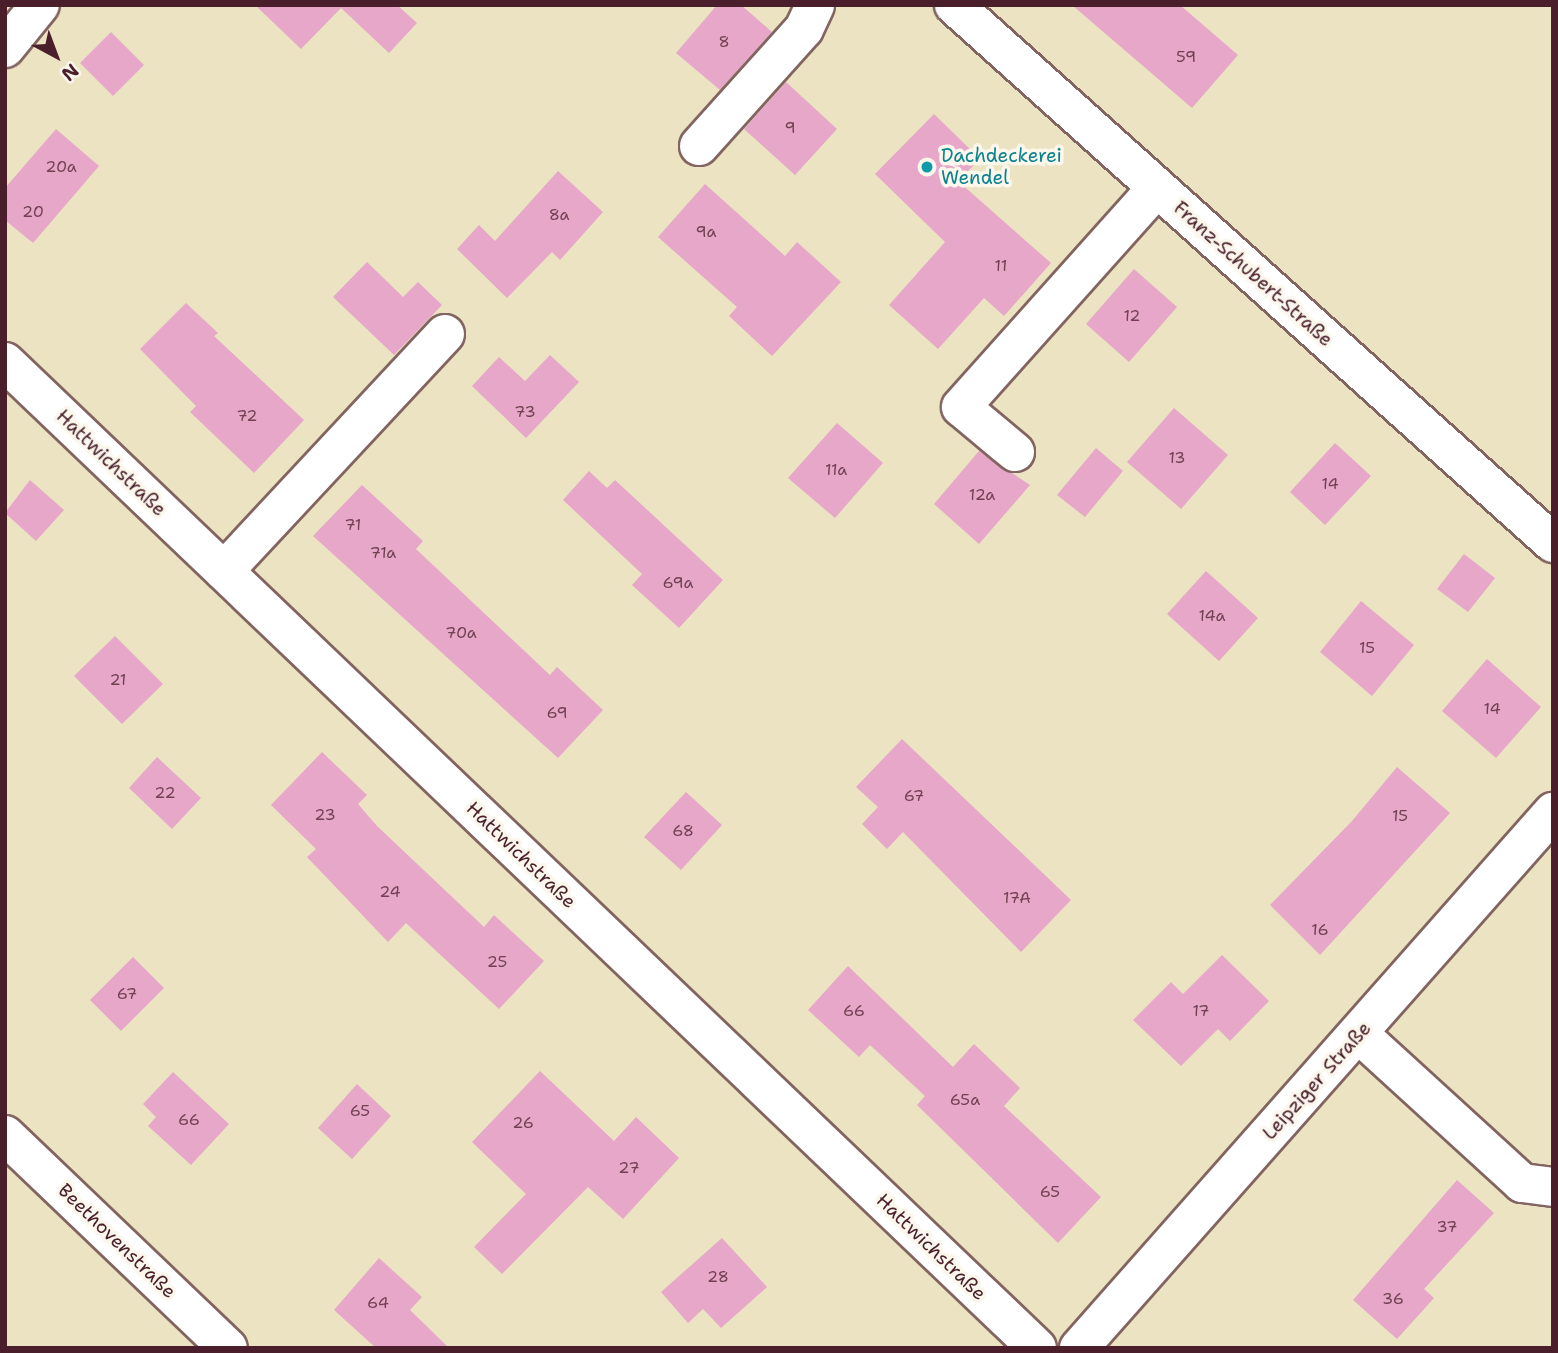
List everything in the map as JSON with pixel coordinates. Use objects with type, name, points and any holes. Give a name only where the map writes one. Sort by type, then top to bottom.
[{"type":"street","points":[[5,48],[40,5]]},
{"type":"street","points":[[699,146],[804,29],[815,5]]},
{"type":"street","name":"Franz-Schubert-Straße","points":[[954,5],[1553,543]]},
{"type":"street","points":[[1016,452],[951,399],[1157,188]]},
{"type":"street","points":[[224,571],[445,334]]},
{"type":"street","name":"Hattwichstraße","points":[[5,362],[1037,1348]]},
{"type":"street","name":"Leipziger Straße","points":[[1079,1348],[1553,812]]},
{"type":"street","points":[[1359,1034],[1522,1183],[1553,1187]]},
{"type":"street","name":"Beethovenstraße","points":[[5,1135],[228,1348]]},
{"type":"building","points":[[255,5],[397,5],[417,23],[389,53],[341,8],[301,49]]},
{"type":"building","points":[[717,5],[741,5],[772,32],[720,90],[676,53]]},
{"type":"building","points":[[1072,5],[1180,5],[1238,55],[1192,108]]},
{"type":"building","points":[[111,32],[144,65],[113,96],[80,63]]},
{"type":"building","points":[[786,82],[837,129],[795,175],[744,129]]},
{"type":"building","points":[[934,114],[980,159],[958,181],[1051,263],[1004,316],[984,298],[938,349],[889,305],[945,242],[875,174]]},
{"type":"building","points":[[56,129],[99,166],[33,243],[5,220],[5,188]]},
{"type":"building","points":[[558,171],[603,212],[560,260],[552,252],[507,298],[457,249],[479,225],[495,241]]},
{"type":"building","points":[[705,184],[785,256],[797,242],[841,282],[772,356],[729,316],[737,307],[658,237]]},
{"type":"building","points":[[367,262],[403,297],[418,282],[442,305],[394,355],[333,297]]},
{"type":"building","points":[[1134,269],[1177,307],[1129,362],[1086,324]]},
{"type":"building","points":[[186,303],[218,333],[214,336],[304,420],[254,473],[190,412],[196,406],[140,349]]},
{"type":"building","points":[[550,355],[579,382],[526,438],[472,386],[499,357],[525,381]]},
{"type":"building","points":[[1174,408],[1228,455],[1181,509],[1127,462]]},
{"type":"building","points":[[837,423],[883,463],[835,518],[788,478]]},
{"type":"building","points":[[1335,443],[1371,476],[1325,525],[1290,492]]},
{"type":"building","points":[[1096,448],[1123,471],[1085,517],[1057,495]]},
{"type":"building","points":[[979,451],[1030,485],[979,544],[934,504]]},
{"type":"building","points":[[589,471],[607,488],[615,480],[723,580],[679,628],[632,585],[642,574],[563,500]]},
{"type":"building","points":[[30,480],[64,510],[36,541],[5,513]]},
{"type":"building","points":[[362,485],[423,541],[416,549],[550,675],[557,667],[603,710],[558,758],[313,536]]},
{"type":"building","points":[[1464,554],[1495,578],[1468,612],[1437,589]]},
{"type":"building","points":[[1206,571],[1258,618],[1219,661],[1167,614]]},
{"type":"building","points":[[1361,601],[1414,645],[1372,696],[1320,652]]},
{"type":"building","points":[[115,636],[163,684],[122,724],[74,676]]},
{"type":"building","points":[[1487,659],[1541,707],[1496,758],[1442,711]]},
{"type":"building","points":[[902,739],[1071,900],[1021,952],[903,832],[887,849],[862,824],[878,807],[856,787]]},
{"type":"building","points":[[322,752],[367,795],[358,804],[377,826],[484,927],[494,915],[544,961],[499,1009],[406,923],[388,942],[307,857],[316,849],[271,805]]},
{"type":"building","points":[[157,757],[201,798],[172,829],[129,788]]},
{"type":"building","points":[[1397,767],[1450,813],[1320,955],[1270,905],[1352,821]]},
{"type":"building","points":[[686,792],[722,825],[681,870],[644,837]]},
{"type":"building","points":[[1222,955],[1269,1001],[1230,1041],[1218,1029],[1181,1066],[1133,1020],[1171,982],[1183,994]]},
{"type":"building","points":[[133,957],[164,988],[121,1031],[90,1000]]},
{"type":"building","points":[[848,966],[953,1067],[974,1044],[1020,1088],[1004,1106],[1101,1197],[1058,1243],[917,1105],[925,1096],[870,1045],[859,1057],[808,1010]]},
{"type":"building","points":[[540,1071],[614,1141],[636,1117],[679,1158],[623,1219],[588,1187],[502,1274],[474,1247],[526,1194],[472,1142]]},
{"type":"building","points":[[173,1072],[229,1124],[191,1165],[148,1126],[156,1117],[143,1104]]},
{"type":"building","points":[[357,1084],[391,1116],[352,1159],[318,1128]]},
{"type":"building","points":[[1457,1180],[1494,1213],[1424,1289],[1434,1298],[1397,1339],[1353,1300]]},
{"type":"building","points":[[722,1238],[767,1287],[721,1328],[703,1309],[688,1323],[661,1292]]},
{"type":"building","points":[[379,1258],[422,1297],[410,1310],[449,1348],[376,1348],[334,1310]]},
{"type":"place","name":"Dachdeckerei Wendel","points":[[927,167]]}]
